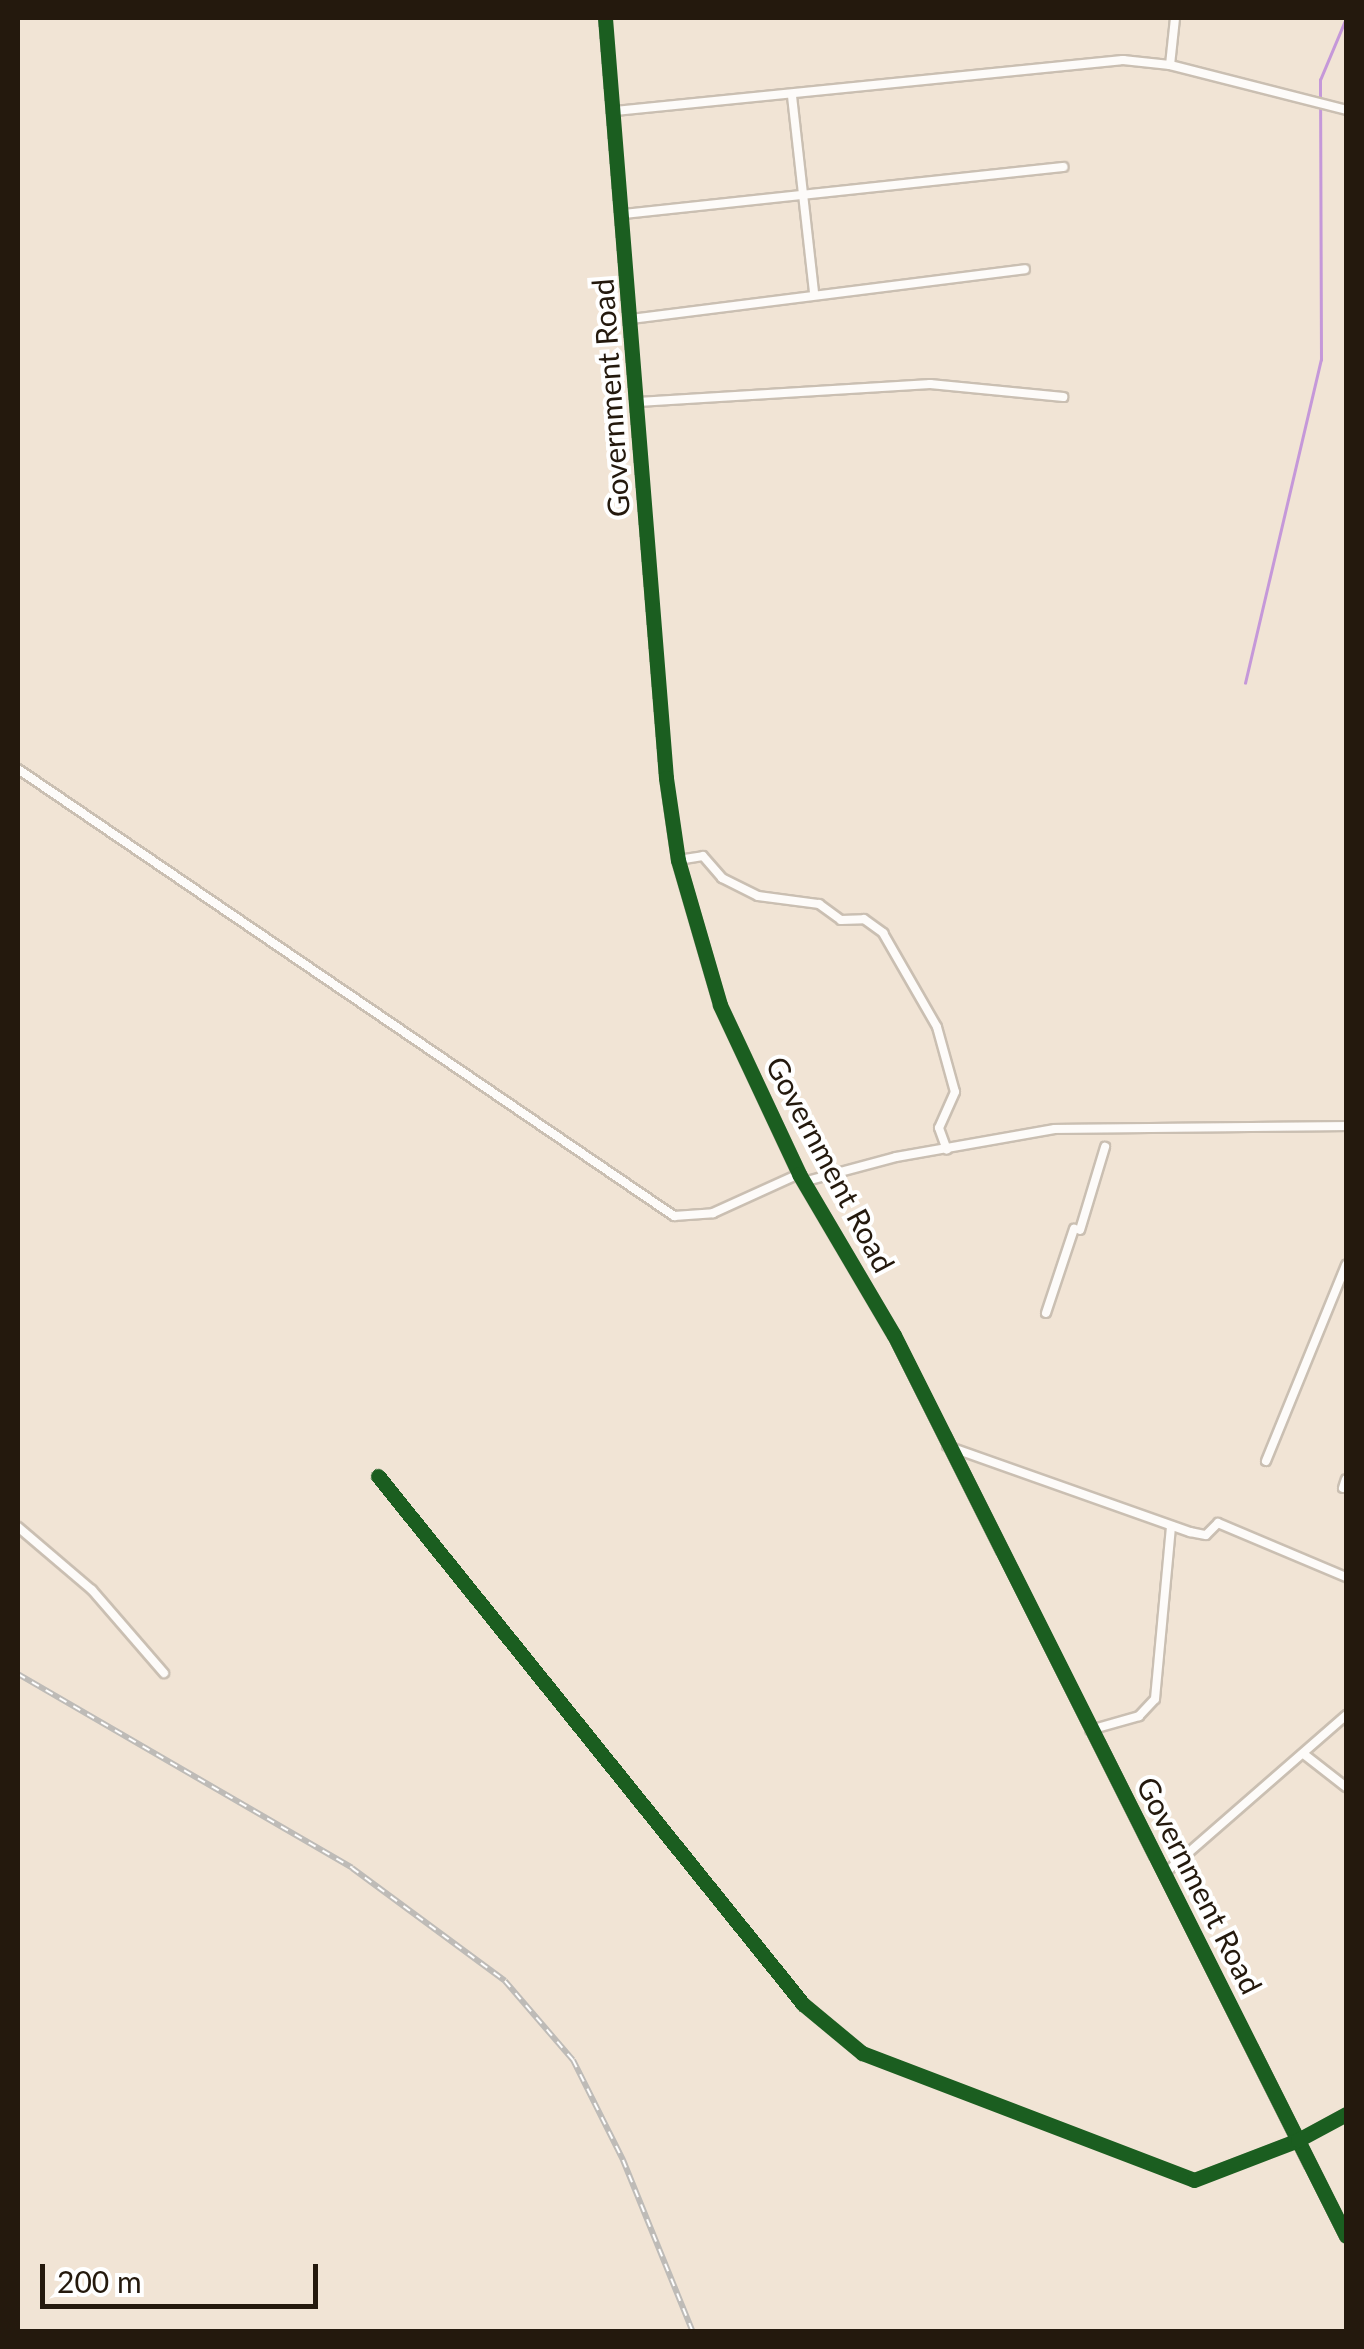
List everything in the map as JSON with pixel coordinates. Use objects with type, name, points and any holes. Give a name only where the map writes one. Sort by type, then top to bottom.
[{"type":"street","name":"Government Road","points":[[606,18],[666,778],[678,860],[720,1005],[801,1178],[894,1335],[944,1445],[1346,2236]]},
{"type":"street","points":[[1170,65],[1175,18]]},
{"type":"street","points":[[615,111],[1107,61],[1170,65],[1346,110]]},
{"type":"street","points":[[792,96],[814,294]]},
{"type":"street","points":[[624,214],[1064,167]]},
{"type":"street","points":[[631,318],[1024,269]]},
{"type":"street","points":[[638,402],[930,384],[1063,397]]},
{"type":"street","points":[[18,769],[674,1216],[713,1213],[801,1178],[1088,1126],[1346,1126]]},
{"type":"street","points":[[678,860],[703,856],[722,878],[758,896],[819,904],[841,920],[864,919],[882,933],[938,1027],[955,1086],[939,1128],[947,1150]]},
{"type":"street","points":[[1046,1313],[1105,1146]]},
{"type":"street","points":[[1266,1461],[1346,1265]]},
{"type":"street","points":[[944,1445],[1172,1526],[1206,1535],[1218,1523],[1346,1577]]},
{"type":"street","points":[[378,1476],[770,1964],[833,2033],[894,2068],[1175,2176],[1210,2175],[1298,2140],[1346,2114]]},
{"type":"street","points":[[1090,1730],[1139,1716],[1155,1699],[1172,1526]]},
{"type":"street","points":[[18,1527],[92,1590],[164,1673]]},
{"type":"street","points":[[1164,1874],[1346,1715]]},
{"type":"street","points":[[1304,1755],[1346,1787]]},
{"type":"waterway","points":[[1320,100],[1320,80],[1346,18]]},
{"type":"waterway","points":[[1245,683],[1321,360],[1320,108]]},
{"type":"railway","points":[[18,1674],[352,1868],[505,1981],[573,2060],[623,2160],[693,2332]]},
{"type":"cycle path","points":[[605,18],[666,778],[678,860],[720,1005],[799,1174],[894,1335],[1346,2236]]},
{"type":"cycle path","points":[[378,1476],[803,2004],[862,2053],[1194,2180],[1298,2140],[1346,2114]]}]
